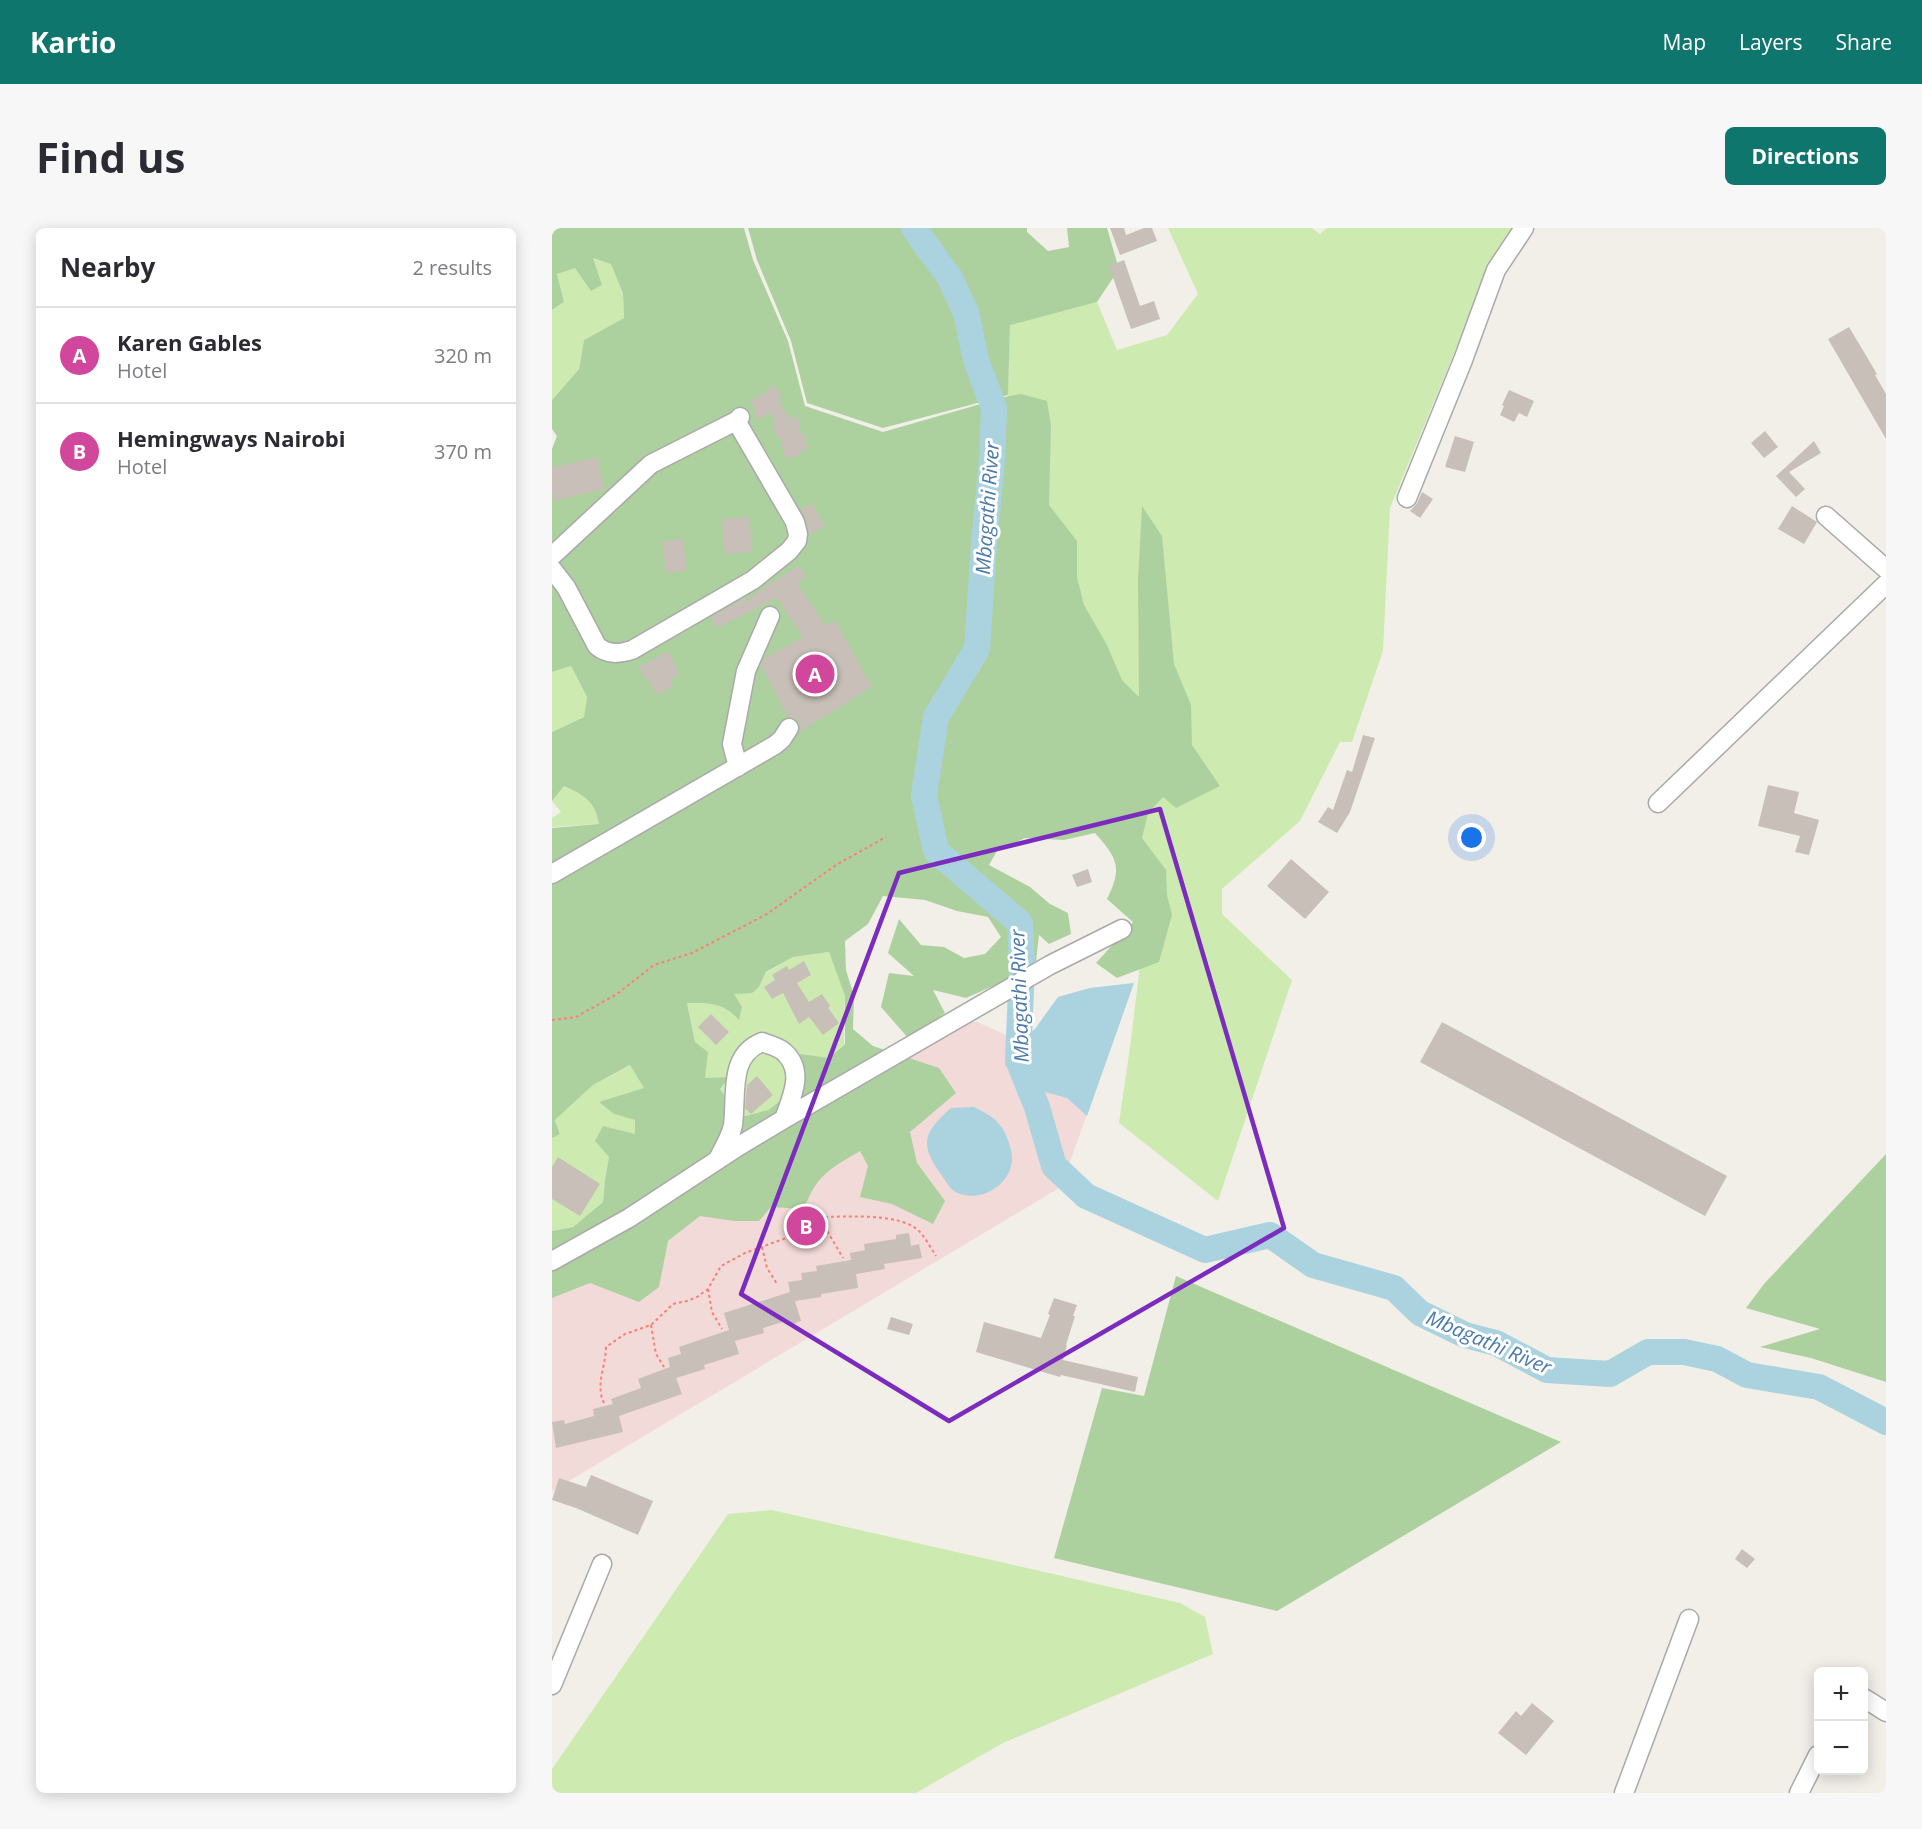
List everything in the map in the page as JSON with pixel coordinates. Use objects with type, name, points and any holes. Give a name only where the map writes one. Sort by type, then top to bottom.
[{"type":"street","points":[[1407,498],[1463,360],[1496,270],[1524,228]]},
{"type":"street","points":[[552,556],[651,464],[739,418],[738,424],[795,522],[798,534],[797,541],[789,551],[753,580],[632,650],[621,653],[603,651],[597,646],[566,587],[552,568]]},
{"type":"street","points":[[1826,516],[1886,569]]},
{"type":"street","points":[[1658,803],[1886,584]]},
{"type":"street","points":[[738,767],[732,744],[746,671],[770,616]]},
{"type":"street","points":[[552,874],[775,745],[789,728]]},
{"type":"street","points":[[552,1262],[629,1218],[718,1159],[784,1119],[1050,965],[1122,929]]},
{"type":"street","points":[[718,1159],[732,1127],[734,1092],[741,1058],[752,1047],[762,1042],[783,1050],[795,1065],[796,1084],[784,1119]]},
{"type":"street","points":[[552,1685],[602,1564]]},
{"type":"street","points":[[1624,1793],[1689,1619]]},
{"type":"street","points":[[1868,1701],[1886,1712]]},
{"type":"street","points":[[1799,1793],[1814,1763]]},
{"type":"path","points":[[552,1020],[576,1017],[617,994],[654,965],[692,953],[767,914],[836,865],[886,837]]},
{"type":"path","points":[[819,1217],[843,1258]]},
{"type":"path","points":[[604,1403],[600,1389],[606,1347],[625,1334],[651,1325],[673,1304],[687,1302],[708,1289],[721,1266],[745,1253],[789,1237],[794,1231],[819,1217],[902,1220],[920,1231],[936,1256]]},
{"type":"path","points":[[762,1247],[767,1268],[777,1284]]},
{"type":"path","points":[[708,1289],[712,1312],[722,1329]]},
{"type":"path","points":[[651,1325],[656,1354],[664,1367]]},
{"type":"highlighted area","points":[[1160,809],[1284,1228],[949,1421],[741,1294],[899,873]]},
{"type":"shaded area","points":[[1134,983],[1061,1187],[552,1491],[552,1265],[958,1023],[977,1022],[1020,1041],[1035,1029],[1058,997],[1090,988]]},
{"type":"green space","points":[[552,228],[744,228],[753,260],[788,341],[805,406],[883,432],[1005,397],[1021,394],[1047,401],[1051,426],[1049,505],[1077,541],[1077,577],[1084,605],[1107,645],[1122,680],[1139,697],[1138,581],[1142,506],[1162,536],[1174,664],[1191,705],[1192,745],[1220,786],[1176,808],[1163,797],[1148,813],[1142,838],[1166,870],[1167,895],[1172,915],[1159,962],[1117,978],[1096,963],[1133,922],[1107,899],[1115,879],[1115,863],[1113,856],[1095,833],[1064,840],[1025,838],[997,851],[989,865],[1030,887],[1050,904],[1068,913],[1071,934],[1049,944],[1039,935],[1036,961],[1002,982],[966,998],[933,990],[945,1013],[909,1039],[881,1007],[889,973],[914,976],[888,953],[899,919],[921,945],[944,947],[964,958],[985,954],[1001,937],[988,917],[957,911],[925,900],[883,896],[868,924],[845,941],[846,970],[854,996],[853,1029],[873,1046],[939,1068],[956,1093],[910,1132],[917,1163],[945,1201],[933,1224],[892,1204],[860,1197],[868,1166],[860,1151],[840,1163],[820,1180],[804,1209],[771,1207],[759,1221],[734,1221],[700,1216],[668,1241],[659,1287],[639,1302],[590,1283],[552,1298],[552,1231],[573,1227],[603,1202],[609,1157],[595,1141],[603,1126],[635,1134],[635,1120],[614,1114],[599,1102],[644,1088],[630,1065],[593,1085],[555,1120],[560,1134],[552,1138],[552,828],[599,824],[595,810],[588,800],[571,789],[564,786],[552,801],[552,732],[584,717],[587,697],[571,666],[552,672],[552,449],[557,436],[552,429],[552,400],[579,369],[584,340],[624,318],[623,294],[611,264],[593,258],[602,285],[591,291],[575,268],[557,274],[564,302],[552,310]],"holes":[[[829,952],[845,996],[845,1044],[829,1058],[800,1054],[803,1084],[768,1110],[741,1117],[720,1089],[730,1077],[705,1078],[708,1052],[695,1042],[687,1003],[721,1007],[739,1020],[742,1007],[734,994],[752,993],[759,987],[766,972],[793,957]]]},
{"type":"green space","points":[[748,228],[1027,228],[1027,232],[1048,251],[1069,247],[1067,228],[1107,228],[1119,269],[1097,302],[1010,325],[1008,395],[883,428],[807,403],[791,341],[757,260]]},
{"type":"green space","points":[[1168,228],[1312,228],[1320,234],[1327,228],[1516,228],[1486,276],[1390,508],[1383,651],[1352,742],[1340,742],[1300,821],[1222,889],[1222,914],[1292,980],[1218,1201],[1119,1123],[1140,965],[1154,894],[1004,514],[1010,324],[1097,302],[1117,350],[1167,335],[1198,294]]},
{"type":"green space","points":[[592,258],[611,263],[623,295],[624,318],[584,340],[579,369],[552,400],[552,310],[564,302],[557,274]]},
{"type":"green space","points":[[571,666],[587,697],[584,717],[552,732],[552,672]]},
{"type":"green space","points":[[564,786],[592,804],[599,824],[552,827],[552,818],[561,812],[552,801]]},
{"type":"green space","points":[[829,952],[845,995],[844,1044],[803,1084],[768,1110],[741,1117],[720,1089],[730,1078],[705,1079],[687,1003],[711,1003],[729,1009],[734,994],[759,987],[766,973],[793,957]]},
{"type":"green space","points":[[631,1065],[644,1088],[615,1114],[635,1120],[635,1134],[609,1157],[603,1202],[573,1227],[552,1231],[552,1138],[560,1133],[555,1120],[593,1085]]},
{"type":"green space","points":[[1886,1154],[1886,1382],[1811,1358],[1760,1347],[1820,1329],[1746,1308],[1764,1284]]},
{"type":"green space","points":[[1176,1276],[1561,1442],[1277,1611],[1054,1558],[1102,1388],[1144,1396]]},
{"type":"green space","points":[[772,1510],[1180,1603],[1205,1617],[1213,1654],[1003,1743],[916,1793],[552,1793],[552,1769],[728,1514]]},
{"type":"water","points":[[1134,983],[1087,1116],[1067,1098],[1023,1086],[1005,1065],[1020,1042],[1035,1029],[1058,997],[1090,988]]},
{"type":"water","points":[[974,1107],[989,1115],[1003,1129],[1011,1150],[1012,1161],[1003,1181],[986,1193],[975,1196],[964,1195],[950,1188],[933,1163],[927,1146],[930,1131],[951,1108]]},
{"type":"building","points":[[1110,228],[1124,228],[1126,235],[1144,228],[1152,228],[1157,241],[1120,255]]},
{"type":"building","points":[[1124,260],[1140,306],[1154,301],[1160,319],[1131,329],[1109,266]]},
{"type":"building","points":[[1849,327],[1886,394],[1886,439],[1828,339]]},
{"type":"building","points":[[769,383],[772,388],[775,386],[782,396],[778,398],[789,418],[798,417],[800,434],[805,433],[807,450],[799,451],[800,456],[784,458],[781,437],[776,437],[772,412],[758,420],[753,411],[755,410],[750,401],[769,390]]},
{"type":"building","points":[[1509,390],[1534,401],[1527,417],[1519,413],[1514,422],[1500,415]]},
{"type":"building","points":[[1765,431],[1778,447],[1764,458],[1751,443]]},
{"type":"building","points":[[1455,436],[1474,442],[1465,472],[1445,467]]},
{"type":"building","points":[[1814,441],[1821,453],[1789,472],[1805,489],[1796,497],[1776,476]]},
{"type":"building","points":[[597,457],[604,489],[554,501],[552,468]]},
{"type":"building","points":[[1422,492],[1433,499],[1420,518],[1410,511]]},
{"type":"building","points":[[812,503],[825,527],[809,535],[806,519],[801,509]]},
{"type":"building","points":[[1792,506],[1817,522],[1804,544],[1778,529]]},
{"type":"building","points":[[749,517],[752,552],[725,554],[722,519]]},
{"type":"building","points":[[683,539],[687,571],[666,573],[662,542]]},
{"type":"building","points":[[799,565],[807,576],[797,583],[825,625],[835,620],[872,687],[799,732],[799,722],[795,718],[788,717],[761,665],[764,658],[803,637],[777,598],[716,628],[711,617],[745,598],[746,600]]},
{"type":"building","points":[[668,651],[680,674],[670,680],[673,686],[657,695],[639,667]]},
{"type":"building","points":[[1363,735],[1375,738],[1350,812],[1337,833],[1318,822],[1328,807],[1333,810],[1347,770],[1352,772]]},
{"type":"building","points":[[1768,785],[1799,792],[1794,813],[1819,820],[1809,855],[1795,852],[1800,836],[1758,826]]},
{"type":"building","points":[[1291,859],[1329,892],[1305,919],[1267,886]]},
{"type":"building","points":[[1088,869],[1092,882],[1077,887],[1072,875]]},
{"type":"building","points":[[804,961],[811,975],[797,983],[809,1002],[822,994],[830,1006],[828,1008],[839,1023],[823,1035],[809,1017],[799,1024],[783,993],[772,999],[764,987],[775,980],[772,975],[787,966],[789,970]]},
{"type":"building","points":[[711,1014],[729,1032],[716,1045],[698,1027]]},
{"type":"building","points":[[1442,1022],[1727,1176],[1705,1216],[1420,1062]]},
{"type":"building","points":[[757,1076],[773,1095],[751,1114],[745,1108],[747,1085]]},
{"type":"building","points":[[558,1157],[600,1184],[580,1216],[552,1199],[552,1167]]},
{"type":"building","points":[[909,1233],[911,1246],[919,1244],[922,1258],[884,1264],[885,1269],[856,1274],[858,1288],[795,1301],[801,1321],[790,1325],[789,1320],[763,1328],[764,1333],[735,1341],[739,1354],[704,1365],[705,1369],[676,1378],[682,1394],[619,1416],[623,1432],[556,1448],[552,1422],[564,1420],[565,1424],[594,1416],[593,1409],[613,1404],[611,1399],[641,1388],[638,1379],[670,1367],[668,1358],[681,1354],[679,1347],[729,1330],[724,1313],[790,1292],[788,1282],[802,1280],[801,1273],[817,1271],[816,1266],[851,1260],[850,1253],[865,1250],[864,1244],[896,1239],[896,1235]]},
{"type":"building","points":[[1054,1298],[1077,1305],[1063,1360],[1138,1377],[1135,1392],[1061,1375],[1060,1377],[976,1352],[984,1322],[1041,1338]]},
{"type":"building","points":[[891,1317],[913,1324],[909,1335],[887,1329]]},
{"type":"building","points":[[591,1475],[653,1501],[638,1535],[552,1500],[559,1478],[586,1487]]},
{"type":"building","points":[[1742,1549],[1755,1559],[1747,1568],[1735,1559]]},
{"type":"building","points":[[1532,1703],[1554,1721],[1526,1755],[1498,1733],[1516,1711],[1521,1716]]},
{"type":"waterway","name":"Mbagathi River","points":[[914,228],[950,278],[966,313],[976,360],[994,408],[977,649],[936,717],[924,795],[936,851],[1020,923],[1022,967],[1018,1060],[1037,1107],[1054,1166],[1086,1196],[1205,1250],[1270,1235],[1313,1265],[1394,1288],[1420,1313],[1465,1335],[1496,1343],[1547,1370],[1610,1374],[1648,1352],[1684,1352],[1717,1359],[1747,1375],[1819,1387],[1886,1422]]},
{"type":"place","name":"Karen Gables","points":[[815,674]]},
{"type":"place","name":"Hemingways Nairobi","points":[[806,1226]]}]
